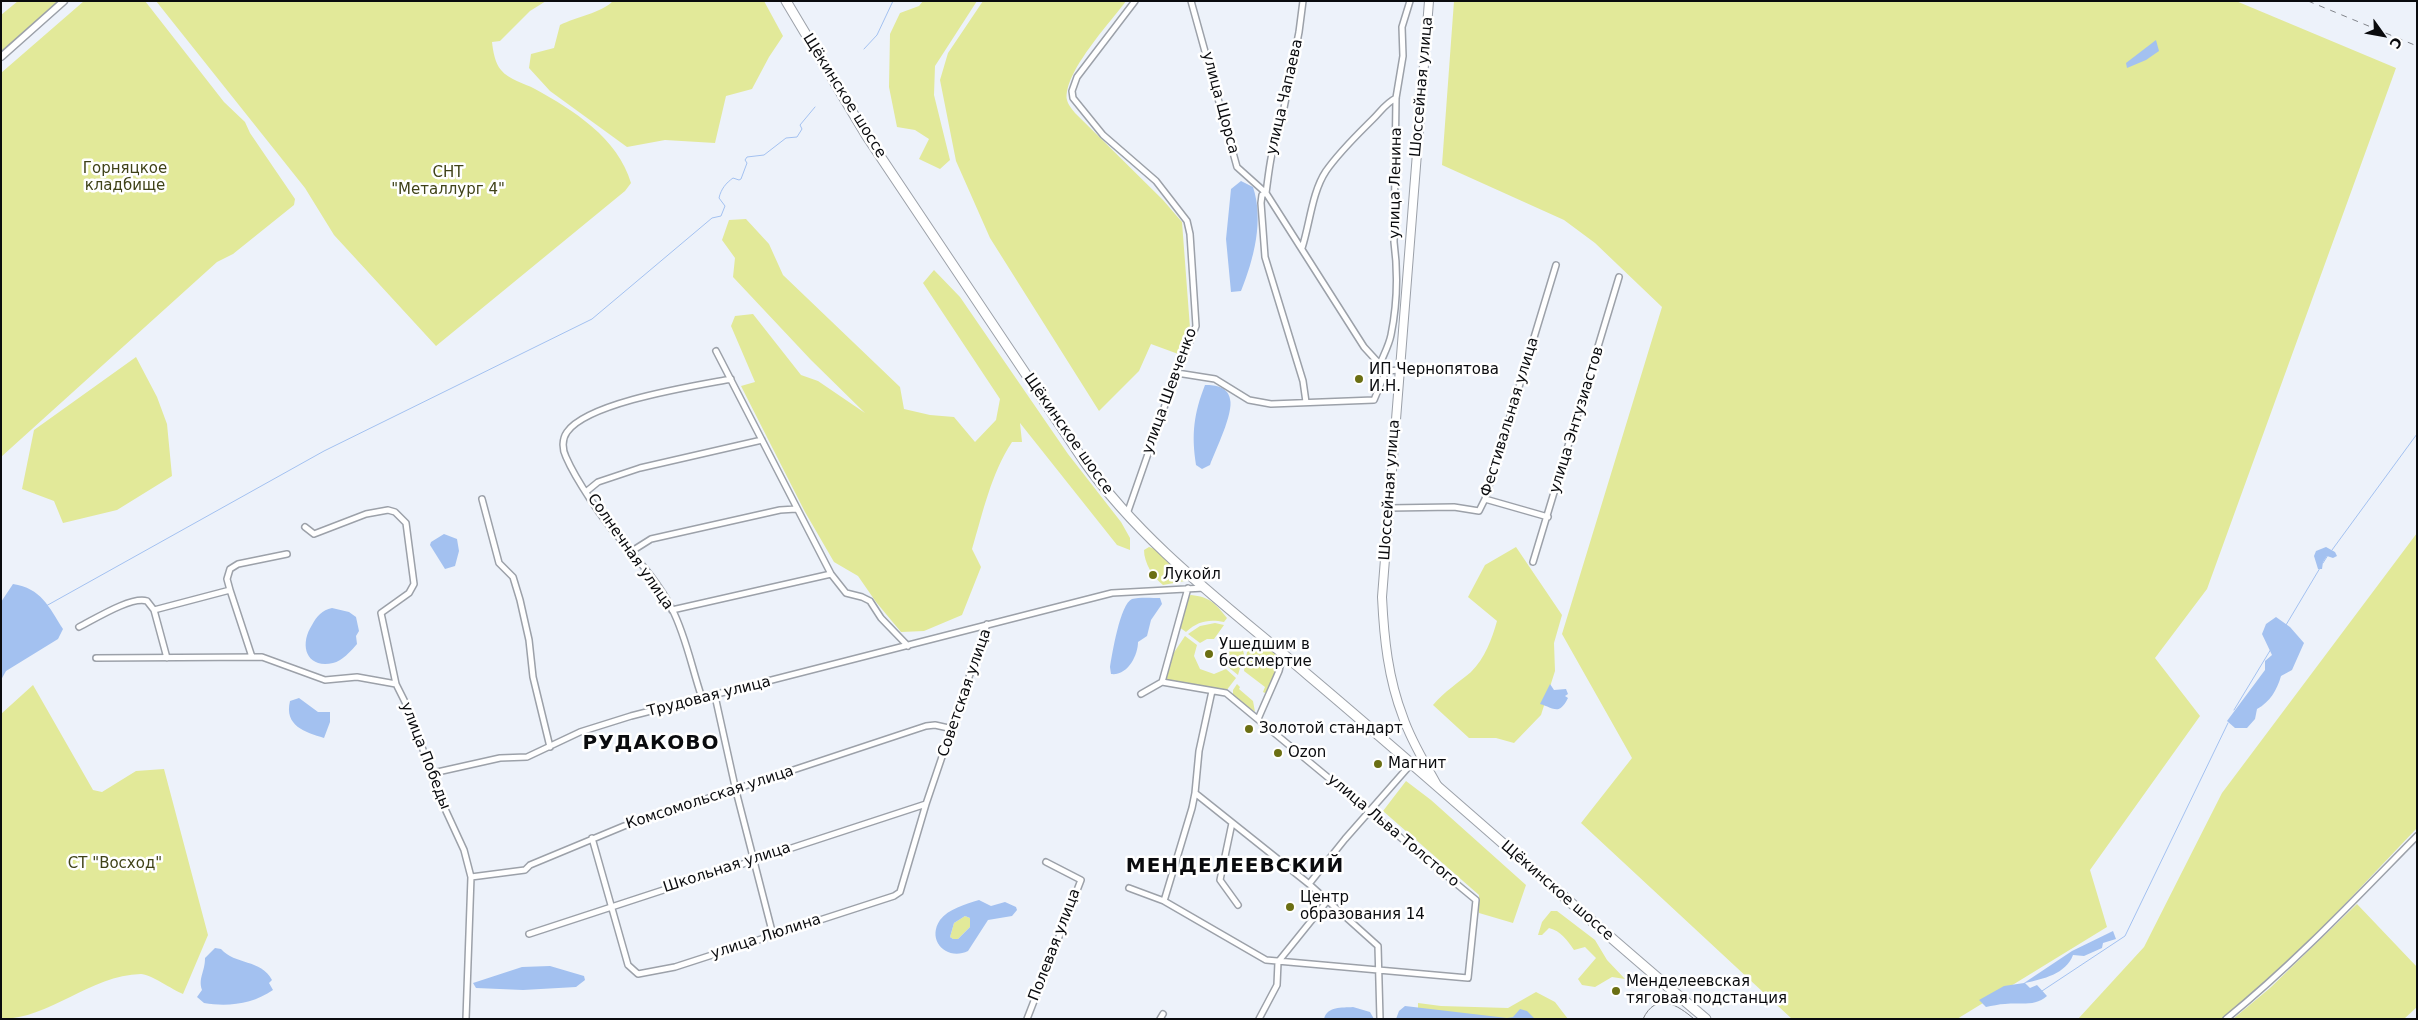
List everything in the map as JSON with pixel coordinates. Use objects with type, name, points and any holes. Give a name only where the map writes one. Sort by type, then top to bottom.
[{"type":"main road","name":"Щёкинское шоссе","points":[[786,1],[866,135],[1101,486],[1127,515],[1153,542],[1205,588],[1706,1019]]},
{"type":"main road","name":"Шоссейная улица","points":[[1429,1],[1382,597],[1389,672],[1403,719],[1440,789]]},
{"type":"street","points":[[1,57],[64,1]]},
{"type":"street","name":"улица Шевченко","points":[[1127,515],[1196,326],[1188,221],[1156,181],[1103,135],[1073,98],[1072,91],[1077,77],[1135,1]]},
{"type":"street","name":"улица Щорса","points":[[1191,1],[1237,166],[1266,193]]},
{"type":"street","name":"улица Чапаева","points":[[1303,1],[1299,32],[1280,128],[1272,154],[1266,193],[1262,195],[1261,203],[1265,257],[1303,381],[1306,402]]},
{"type":"street","name":"улица Ленина","points":[[1380,364],[1391,336],[1396,272],[1394,242],[1396,98],[1403,56],[1402,27],[1410,1]]},
{"type":"street","points":[[1302,248],[1316,194],[1326,172],[1358,131],[1374,119],[1389,102],[1396,98]]},
{"type":"street","points":[[1266,193],[1364,347],[1386,371]]},
{"type":"street","name":"Фестивальная улица","points":[[1389,508],[1454,507],[1479,511],[1486,499],[1556,265]]},
{"type":"street","name":"улица Энтузиастов","points":[[1532,562],[1548,517],[1619,277]]},
{"type":"street","points":[[716,351],[831,574],[846,593],[870,601],[881,618],[908,646]]},
{"type":"street","points":[[1386,371],[1400,370]]},
{"type":"street","points":[[1177,374],[1215,379],[1250,400],[1272,404],[1374,400],[1386,371]]},
{"type":"street","name":"Солнечная улица","points":[[702,698],[672,610],[632,551],[619,539],[566,457],[563,447],[564,438],[575,425],[608,406],[664,392],[731,379]]},
{"type":"street","points":[[587,491],[598,482],[640,468],[762,440]]},
{"type":"street","points":[[482,498],[499,563],[513,577],[520,600],[529,640],[533,677],[550,747]]},
{"type":"street","points":[[1486,499],[1548,517]]},
{"type":"street","points":[[632,551],[651,539],[780,510],[796,509]]},
{"type":"street","name":"улица Победы","points":[[305,527],[314,534],[366,514],[388,510],[395,512],[406,523],[414,584],[409,593],[381,613],[396,684],[409,710],[433,773],[440,798],[464,850],[471,878],[466,1019]]},
{"type":"street","points":[[252,657],[230,590],[227,578],[230,569],[238,564],[287,554]]},
{"type":"street","points":[[672,610],[831,574]]},
{"type":"street","points":[[1141,694],[1162,682],[1188,588]]},
{"type":"street","name":"Советская улица","points":[[901,887],[926,804],[953,730],[987,624],[1112,593],[1205,588]]},
{"type":"street","points":[[154,610],[230,590]]},
{"type":"street","points":[[79,627],[141,599],[147,601],[154,610],[167,658]]},
{"type":"street","name":"Трудовая улица","points":[[433,773],[500,758],[527,757],[589,730],[702,698],[987,624]]},
{"type":"street","points":[[1258,719],[1279,671],[1283,654]]},
{"type":"street","points":[[96,658],[262,657],[324,680],[357,677],[396,684]]},
{"type":"street","name":"улица Льва Толстого","points":[[1162,682],[1226,693],[1476,900],[1468,978],[1379,971]]},
{"type":"street","points":[[1164,901],[1192,808],[1199,750],[1212,691]]},
{"type":"street","points":[[715,696],[736,791],[773,935]]},
{"type":"street","name":"Комсомольская улица","points":[[471,878],[526,870],[530,865],[592,838],[926,726],[935,725],[953,730]]},
{"type":"street","points":[[1309,884],[1368,811],[1411,764]]},
{"type":"street","points":[[1194,793],[1309,884],[1378,946],[1380,1019]]},
{"type":"street","name":"Школьная улица","points":[[529,934],[926,804]]},
{"type":"street","points":[[1232,823],[1220,880],[1238,905]]},
{"type":"street","points":[[2226,1019],[2263,989],[2302,952],[2417,836]]},
{"type":"street","points":[[592,838],[612,906]]},
{"type":"street","name":"Полевая улица","points":[[1027,1019],[1081,880],[1046,862]]},
{"type":"street","name":"улица Люлина","points":[[612,906],[628,965],[638,974],[675,967],[894,896],[900,892],[901,887]]},
{"type":"street","points":[[1129,888],[1164,901],[1266,960],[1379,971]]},
{"type":"street","points":[[1259,1019],[1277,985],[1278,962],[1328,900]]},
{"type":"green space","points":[[18,1],[64,1],[1,57],[1,15]]},
{"type":"green space","name":"Горняцкое кладбище","points":[[84,1],[145,1],[224,102],[245,122],[250,133],[295,199],[294,205],[233,254],[217,262],[1,457],[1,73]]},
{"type":"green space","name":"СНТ \"Металлург 4\"","points":[[156,1],[546,1],[530,11],[500,41],[492,42],[497,64],[508,76],[550,97],[592,127],[616,152],[625,167],[631,183],[625,191],[436,346],[334,235],[305,188]]},
{"type":"green space","points":[[613,1],[764,1],[783,36],[752,89],[726,96],[715,143],[665,140],[627,147],[550,91],[529,68],[531,54],[554,48],[560,25],[595,12]]},
{"type":"green space","points":[[923,1],[977,1],[935,66],[934,95],[950,160],[940,169],[919,159],[929,139],[915,130],[897,127],[889,87],[890,34],[900,13],[919,6]]},
{"type":"green space","points":[[983,1],[1126,1],[1099,35],[1072,76],[1067,100],[1075,113],[1163,200],[1182,222],[1190,328],[1181,355],[1151,344],[1139,371],[1099,411],[990,238],[956,161],[940,80],[948,53]]},
{"type":"green space","points":[[1454,1],[2236,1],[2396,68],[2207,589],[2155,658],[2200,716],[2090,870],[2107,927],[1957,1019],[1792,1019],[1581,823],[1632,758],[1562,634],[1662,307],[1595,243],[1564,220],[1442,165]]},
{"type":"green space","points":[[746,219],[769,244],[783,275],[900,387],[904,409],[930,415],[954,417],[975,442],[996,420],[1000,399],[923,283],[934,270],[960,297],[1068,454],[1121,522],[1130,538],[1130,550],[1117,545],[1020,423],[1022,442],[1012,442],[998,467],[984,507],[972,549],[981,567],[962,615],[924,631],[901,632],[876,602],[858,576],[834,562],[805,512],[741,386],[755,382],[731,326],[735,316],[753,314],[801,375],[818,381],[865,413],[811,360],[733,277],[735,258],[722,240],[729,220]]},
{"type":"green space","points":[[136,357],[157,397],[167,424],[172,476],[117,510],[63,523],[54,501],[22,489],[34,430]]},
{"type":"green space","points":[[2417,533],[2417,828],[2307,944],[2222,1019],[2078,1019],[2144,947],[2222,793]]},
{"type":"green space","points":[[1149,547],[1158,550],[1186,575],[1185,581],[1163,585],[1159,582],[1146,560],[1144,550]]},
{"type":"green space","points":[[1516,547],[1562,615],[1554,643],[1555,671],[1541,715],[1514,743],[1496,738],[1469,738],[1433,705],[1476,667],[1484,654],[1497,621],[1468,597],[1485,565]]},
{"type":"green space","points":[[1188,596],[1203,597],[1212,602],[1227,618],[1224,622],[1209,621],[1199,623],[1186,632],[1179,627]]},
{"type":"green space","points":[[1215,623],[1224,625],[1214,639],[1207,639],[1200,643],[1188,634],[1200,626]]},
{"type":"green space","points":[[1185,636],[1197,645],[1194,656],[1200,669],[1214,674],[1226,669],[1236,678],[1226,691],[1164,681],[1169,660]]},
{"type":"green space","points":[[1239,638],[1244,654],[1238,675],[1227,666],[1230,661],[1229,650]]},
{"type":"green space","points":[[1256,641],[1269,647],[1276,655],[1277,660],[1272,684],[1265,693],[1263,692],[1265,687],[1244,671],[1247,652]]},
{"type":"green space","points":[[1237,684],[1240,687],[1239,689],[1253,701],[1255,712],[1233,695],[1233,690]]},
{"type":"green space","name":"СТ \"Восход\"","points":[[33,685],[93,790],[102,792],[136,771],[164,769],[208,935],[183,994],[145,975],[122,976],[105,981],[36,1012],[19,1017],[1,1019],[1,714]]},
{"type":"green space","points":[[1406,781],[1431,800],[1526,885],[1513,923],[1479,913],[1479,895],[1383,811]]},
{"type":"green space","points":[[2357,904],[2417,967],[2417,1007],[2404,1019],[2233,1019],[2270,988]]},
{"type":"green space","points":[[1551,911],[1557,911],[1595,940],[1607,960],[1625,979],[1612,977],[1595,987],[1582,985],[1578,979],[1596,958],[1585,947],[1574,950],[1563,936],[1553,929],[1549,928],[1542,935],[1538,935],[1542,922]]},
{"type":"green space","points":[[965,916],[970,918],[970,927],[958,939],[953,939],[950,937],[954,923]]},
{"type":"green space","points":[[1536,992],[1555,1002],[1568,1019],[1488,1019],[1418,1010],[1418,1003],[1441,1006],[1508,1008]]},
{"type":"water","points":[[2156,40],[2159,51],[2146,60],[2127,68],[2126,63]]},
{"type":"water","points":[[1241,181],[1253,187],[1258,213],[1256,239],[1250,266],[1241,291],[1231,292],[1226,239],[1231,189]]},
{"type":"water","points":[[1205,385],[1224,389],[1229,395],[1230,405],[1227,422],[1210,465],[1202,469],[1196,465],[1194,424]]},
{"type":"water","points":[[444,534],[457,539],[459,551],[455,566],[445,569],[430,545],[431,542]]},
{"type":"water","points":[[2326,547],[2335,552],[2337,556],[2333,558],[2327,556],[2323,562],[2322,569],[2318,569],[2314,556],[2316,551]]},
{"type":"water","points":[[13,584],[23,586],[37,594],[48,606],[63,629],[58,639],[6,671],[1,680],[1,602]]},
{"type":"water","points":[[1135,598],[1160,598],[1162,604],[1151,620],[1147,636],[1138,642],[1138,647],[1131,664],[1122,672],[1111,674],[1110,667],[1117,630],[1128,603]]},
{"type":"water","points":[[332,608],[349,612],[356,617],[359,631],[356,636],[357,644],[346,655],[336,662],[324,664],[311,659],[306,647],[306,640],[308,633],[320,614]]},
{"type":"water","points":[[2276,617],[2290,627],[2304,643],[2292,670],[2281,676],[2272,695],[2266,703],[2257,709],[2255,719],[2247,728],[2235,728],[2227,721],[2265,670],[2265,661],[2272,655],[2262,634],[2266,624]]},
{"type":"water","points":[[1550,684],[1554,690],[1566,689],[1568,694],[1565,696],[1568,698],[1565,704],[1559,709],[1553,709],[1540,704]]},
{"type":"water","points":[[299,698],[318,712],[330,712],[330,722],[324,738],[303,730],[293,722],[289,710],[290,701]]},
{"type":"water","points":[[979,900],[991,906],[1005,902],[1016,907],[1017,910],[1012,916],[988,920],[968,951],[953,953],[946,951],[937,942],[936,928],[940,920],[952,910]],"holes":[[[965,916],[970,918],[970,927],[958,939],[950,937],[954,923]]]},
{"type":"water","points":[[2113,931],[2116,939],[2103,943],[2102,948],[2084,956],[2073,955],[2065,967],[2053,975],[2025,983],[2030,988],[2037,985],[2047,996],[2038,1002],[1986,1007],[1979,1000],[2004,986],[2024,983],[2072,951]]},
{"type":"water","points":[[215,948],[221,949],[233,958],[255,965],[267,973],[272,980],[269,983],[273,990],[257,999],[240,1003],[222,1005],[204,1003],[197,997],[202,990],[201,982],[205,958]]},
{"type":"water","points":[[550,966],[584,976],[585,980],[576,987],[523,990],[476,988],[473,983],[522,967]]},
{"type":"water","points":[[1405,1006],[1507,1018],[1513,1017],[1520,1009],[1527,1011],[1535,1019],[1396,1019],[1399,1011]]},
{"type":"water","points":[[1353,1007],[1370,1012],[1374,1019],[1324,1019],[1328,1012],[1332,1010]]},
{"type":"waterway","points":[[864,49],[877,35],[893,1]]},
{"type":"waterway","points":[[46,606],[324,451],[592,319],[712,218],[721,216],[725,206],[719,198],[721,192],[733,178],[741,179],[747,163],[745,160],[747,157],[764,155],[786,138],[797,137],[802,129],[800,125],[815,107]]},
{"type":"waterway","points":[[2332,550],[2417,434]]},
{"type":"waterway","points":[[2323,563],[2328,555]]},
{"type":"waterway","points":[[2286,625],[2320,568]]},
{"type":"waterway","points":[[2234,710],[2271,649]]},
{"type":"waterway","points":[[2042,991],[2125,936],[2228,723]]},
{"type":"tram line","points":[[1643,1019],[1648,1010],[1654,1005],[1661,1003],[1674,1005],[1694,1019]]},
{"type":"railway","points":[[2308,1],[2417,46]]},
{"type":"place","name":"ИП Чернопятова И.Н.","points":[[1359,379]]},
{"type":"place","name":"Лукойл","points":[[1153,575]]},
{"type":"place","name":"Ушедшим в бессмертие","points":[[1209,654]]},
{"type":"place","name":"Золотой стандарт","points":[[1249,729]]},
{"type":"place","name":"Ozon","points":[[1278,753]]},
{"type":"place","name":"Магнит","points":[[1378,764]]},
{"type":"place","name":"Центр образования 14","points":[[1290,907]]},
{"type":"place","name":"Менделеевская тяговая подстанция","points":[[1616,991]]},
{"type":"district","name":"РУДАКОВО","points":[[651,744]]},
{"type":"district","name":"МЕНДЕЛЕЕВСКИЙ","points":[[1235,867]]}]
